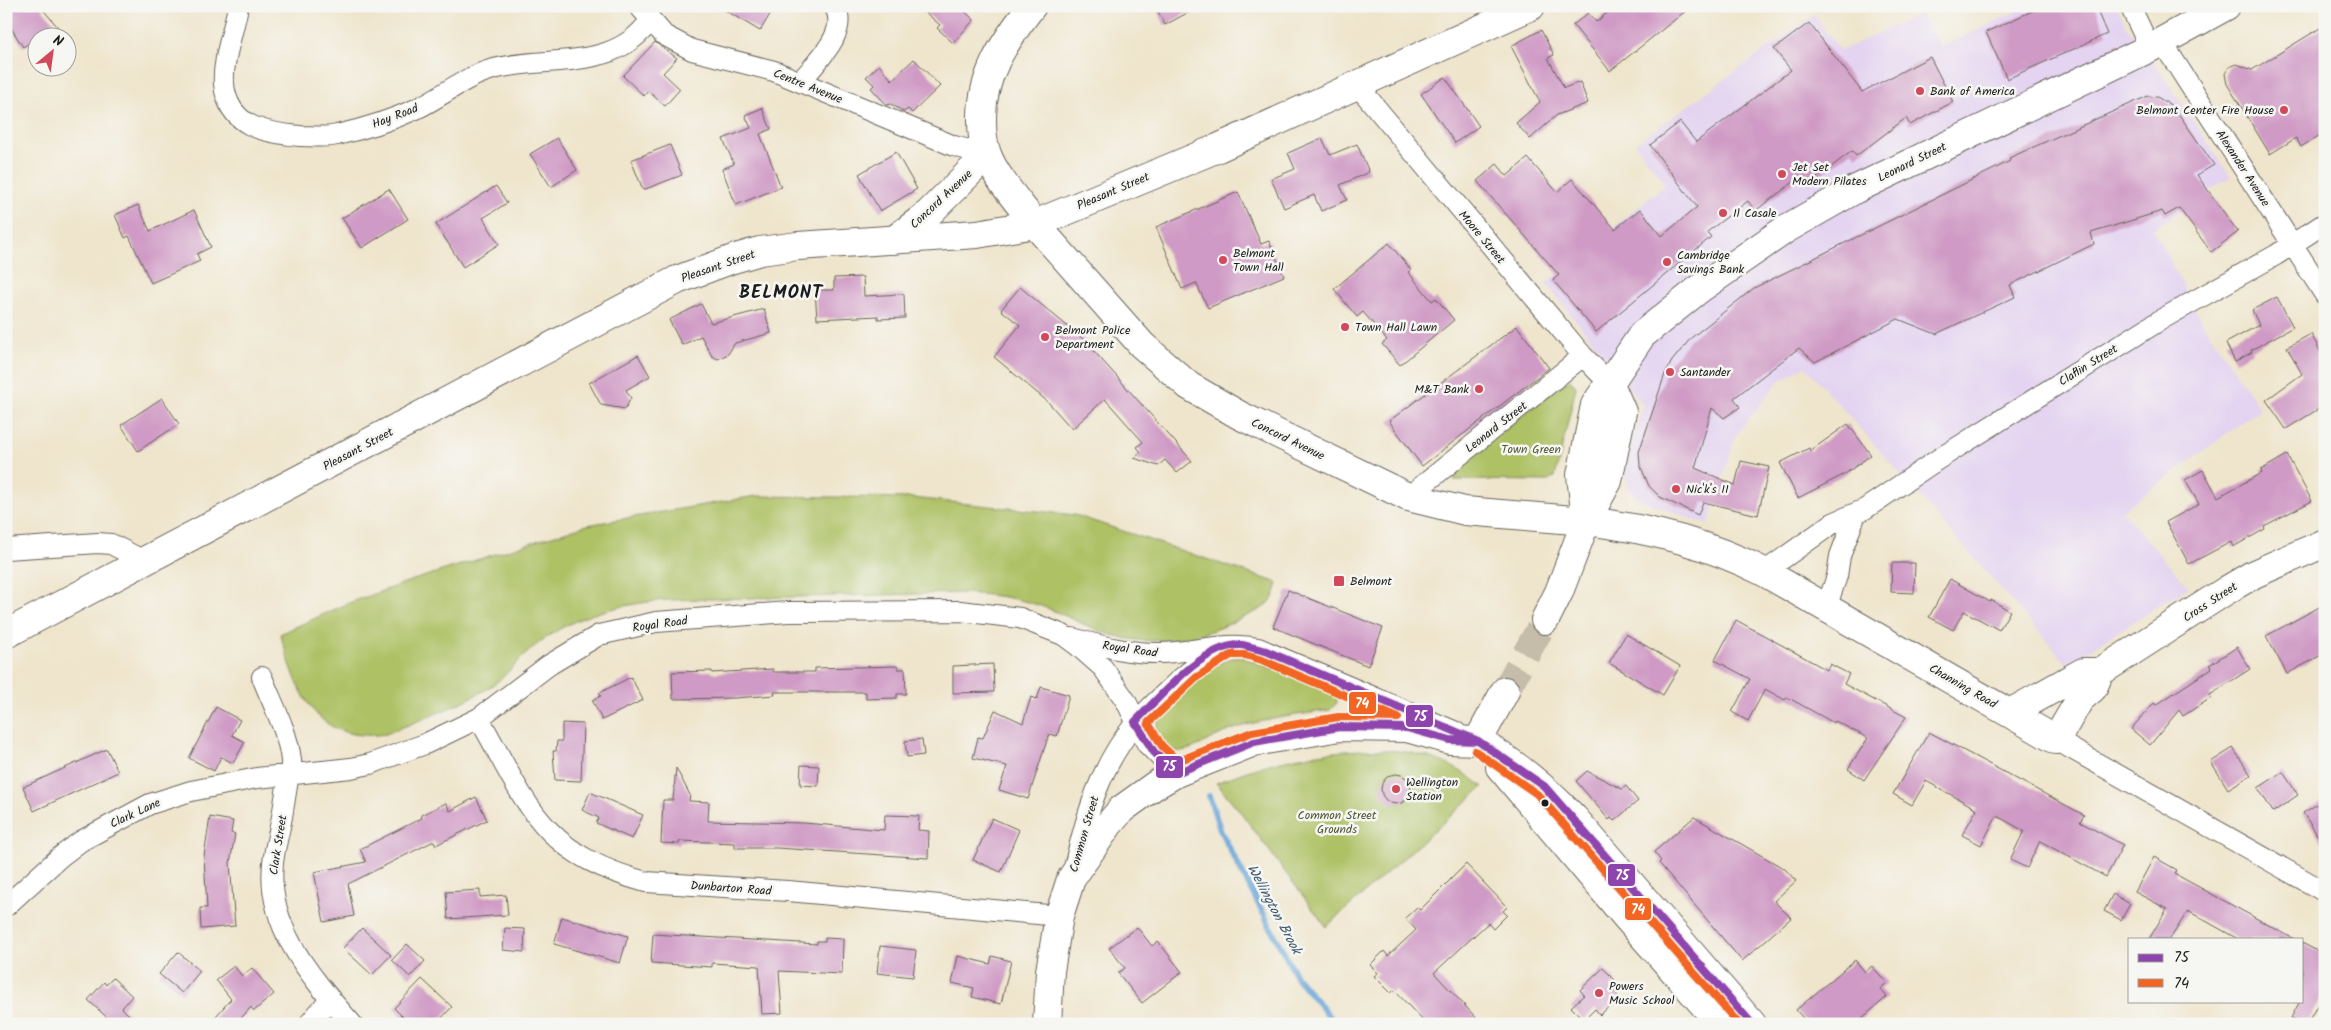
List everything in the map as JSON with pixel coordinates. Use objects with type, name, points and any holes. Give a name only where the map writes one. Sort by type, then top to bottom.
[{"type":"main road","name":"Concord Avenue","points":[[1032,6],[1001,49],[987,81],[982,112],[983,140],[987,155],[1008,189],[1035,224],[1142,345],[1189,386],[1239,415],[1408,496],[1465,511],[1586,521]]},
{"type":"main road","name":"Pleasant Street","points":[[6,634],[677,280],[733,258],[798,246],[977,234],[1035,224],[1218,148],[1358,86],[1530,6]]},
{"type":"main road","name":"Leonard Street","points":[[1610,384],[1642,335],[1698,290],[1786,229],[1854,190],[2156,45],[2226,6]]},
{"type":"main road","name":"Concord Avenue","points":[[894,240],[928,214],[987,155]]},
{"type":"main road","points":[[1545,620],[1559,592],[1586,521],[1608,481],[1622,412],[1610,384]]},
{"type":"main road","name":"Channing Road","points":[[1586,521],[1616,524],[1701,545],[1734,557],[1764,572],[2056,740]]},
{"type":"main road","name":"Cross Street","points":[[2010,713],[2083,672],[2100,672],[2254,574],[2325,543]]},
{"type":"main road","name":"Cross Street","points":[[2056,740],[2080,699],[2093,688],[2100,672]]},
{"type":"main road","points":[[1478,741],[1505,692]]},
{"type":"main road","name":"Common Street","points":[[1047,1024],[1050,971],[1059,916],[1071,879],[1097,839],[1122,809],[1154,786],[1176,773],[1254,742],[1339,727],[1406,728],[1450,740],[1478,741]]},
{"type":"main road","points":[[1478,741],[1627,918],[1721,1024]]},
{"type":"main road","points":[[1478,741],[1544,786],[1574,818],[1752,1024]]},
{"type":"street","name":"Hay Road","points":[[238,6],[224,72],[225,91],[229,102],[237,114],[254,128],[264,132],[306,136],[336,136],[382,122],[415,109],[473,77],[490,70],[530,64],[589,60],[641,34],[645,14]]},
{"type":"street","points":[[801,81],[831,43],[838,30],[840,17],[834,6]]},
{"type":"street","name":"Alexander Avenue","points":[[2130,6],[2294,244],[2325,295]]},
{"type":"street","name":"Centre Avenue","points":[[645,14],[664,35],[692,50],[774,71],[954,146],[987,155]]},
{"type":"street","name":"Moore Street","points":[[1358,86],[1583,356],[1610,384]]},
{"type":"street","name":"Claflin Street","points":[[1764,572],[1833,523],[1856,514],[1936,460],[2162,319],[2294,244],[2325,223]]},
{"type":"street","name":"Leonard Street","points":[[1408,496],[1583,356]]},
{"type":"street","points":[[1826,608],[1837,576],[1840,556],[1856,514]]},
{"type":"street","points":[[6,550],[98,543],[111,544],[144,561]]},
{"type":"street","name":"Royal Road","points":[[289,774],[322,772],[370,764],[425,744],[479,718],[549,665],[599,635],[656,622],[788,612],[960,611],[1020,618],[1063,635],[1123,650],[1163,653],[1228,646]]},
{"type":"street","name":"Royal Road","points":[[1063,635],[1103,668],[1126,701],[1154,752],[1176,773]]},
{"type":"street","points":[[1228,646],[1248,646],[1266,651],[1478,741]]},
{"type":"street","name":"Common Street","points":[[1071,879],[1084,827],[1098,785],[1120,744],[1136,722],[1182,676],[1208,657],[1228,646]]},
{"type":"street","name":"Clark Street","points":[[262,677],[285,736],[291,761],[273,867],[274,902],[280,924],[312,978],[352,1024]]},
{"type":"street","name":"Dunbarton Road","points":[[479,718],[520,794],[552,834],[585,860],[625,877],[646,882],[788,891],[1059,916]]},
{"type":"street","name":"Channing Road","points":[[2056,740],[2325,892]]},
{"type":"street","name":"Clark Lane","points":[[6,906],[60,857],[81,841],[150,804],[191,791],[289,774]]},
{"type":"street","points":[[309,1024],[330,999]]},
{"type":"shaded area","points":[[2029,6],[2117,6],[2126,26],[2165,79],[2231,177],[2153,229],[2204,325],[2260,409],[2122,511],[2188,587],[2067,664],[1805,366],[1778,382],[1736,435],[1708,525],[1637,498],[1628,488],[1624,470],[1643,405],[1546,283],[1666,184],[1635,144],[1814,15],[1840,51],[1920,14],[1941,47]]},
{"type":"green space","name":"Town Green","points":[[1570,379],[1576,387],[1555,477],[1548,481],[1454,480],[1460,463]]},
{"type":"green space","points":[[756,496],[912,498],[1075,515],[1278,583],[1271,601],[1254,612],[1221,627],[1190,637],[1159,641],[1127,639],[1093,628],[1029,602],[972,593],[666,600],[631,605],[597,613],[565,626],[535,646],[487,689],[475,696],[386,734],[361,735],[341,731],[325,722],[312,709],[302,693],[280,634],[349,603],[410,581],[587,525]]},
{"type":"green space","points":[[1239,656],[1336,693],[1337,703],[1330,710],[1246,725],[1187,750],[1176,751],[1163,746],[1158,739],[1156,730],[1166,708],[1188,686],[1210,669],[1223,661]]},
{"type":"green space","name":"Common Street Grounds","points":[[1360,750],[1410,753],[1436,760],[1460,771],[1483,787],[1326,927],[1239,810],[1216,783],[1256,768],[1297,758]]},
{"type":"building","points":[[6,6],[40,6],[59,28],[28,28],[28,44],[23,47],[6,20]]},
{"type":"building","points":[[718,6],[775,6],[760,31]]},
{"type":"building","points":[[918,6],[959,6],[974,20],[953,43],[937,28],[940,25]]},
{"type":"building","points":[[1155,6],[1200,6],[1165,25]]},
{"type":"building","points":[[1616,6],[1692,6],[1610,71],[1573,25],[1588,13],[1596,22]]},
{"type":"building","points":[[2043,6],[2095,6],[2107,34],[2007,79],[1986,32]]},
{"type":"building","points":[[1809,23],[1862,92],[1930,57],[1953,102],[1910,125],[1906,118],[1856,156],[1852,151],[1810,183],[1803,175],[1755,211],[1748,201],[1707,232],[1711,237],[1596,332],[1553,280],[1559,275],[1477,181],[1497,164],[1507,176],[1528,158],[1557,192],[1572,179],[1615,229],[1640,209],[1662,236],[1697,207],[1650,145],[1680,122],[1696,142],[1791,70],[1774,49]]},
{"type":"building","name":"Belmont Center Fire House","points":[[2325,25],[2325,132],[2301,147],[2296,138],[2270,154],[2227,84],[2225,74],[2229,67],[2237,64],[2252,70]]},
{"type":"building","points":[[1541,30],[1554,55],[1548,58],[1564,88],[1580,82],[1588,103],[1557,115],[1530,139],[1516,123],[1540,102],[1511,46]]},
{"type":"building","points":[[655,42],[677,58],[663,73],[680,89],[665,106],[648,91],[644,96],[623,76]]},
{"type":"building","points":[[914,59],[940,86],[912,113],[908,109],[904,112],[891,104],[887,105],[871,88],[874,85],[866,77],[879,65],[892,80]]},
{"type":"building","points":[[1445,77],[1479,126],[1455,143],[1421,94]]},
{"type":"building","points":[[2148,96],[2157,97],[2174,107],[2214,165],[2197,175],[2238,232],[2211,252],[2179,208],[2165,216],[2162,211],[2091,233],[2094,244],[2010,285],[2015,297],[1936,334],[1898,319],[1815,362],[1799,348],[1734,398],[1740,407],[1724,418],[1712,408],[1695,468],[1735,485],[1741,461],[1769,467],[1758,515],[1703,502],[1698,515],[1660,497],[1649,486],[1640,465],[1639,452],[1665,374],[1672,361],[1691,338],[1754,288],[2010,161],[2009,158]]},
{"type":"building","points":[[762,108],[771,129],[760,134],[781,187],[736,205],[722,169],[734,164],[723,139],[751,128],[745,115]]},
{"type":"building","points":[[557,138],[577,170],[551,187],[530,154]]},
{"type":"building","points":[[1322,138],[1330,155],[1357,144],[1369,172],[1340,185],[1347,200],[1321,211],[1314,195],[1284,208],[1271,179],[1295,169],[1288,153]]},
{"type":"building","points":[[670,145],[682,175],[643,190],[631,160]]},
{"type":"building","points":[[896,152],[917,189],[880,211],[859,174]]},
{"type":"building","points":[[496,186],[507,203],[483,218],[499,244],[463,267],[436,224]]},
{"type":"building","points":[[389,189],[408,219],[362,248],[342,218]]},
{"type":"building","name":"Belmont Town Hall","points":[[1238,192],[1261,244],[1269,241],[1284,276],[1208,308],[1196,283],[1182,289],[1156,227]]},
{"type":"building","points":[[138,205],[150,231],[194,210],[211,247],[197,254],[200,261],[151,283],[129,236],[125,238],[115,215]]},
{"type":"building","points":[[1389,243],[1411,270],[1408,272],[1432,301],[1436,298],[1454,320],[1400,365],[1382,344],[1387,340],[1363,312],[1357,317],[1334,289]]},
{"type":"building","points":[[863,277],[864,296],[904,294],[905,318],[878,319],[878,316],[817,319],[815,290],[834,290],[834,278]]},
{"type":"building","points":[[1020,287],[1094,348],[1093,350],[1192,461],[1177,473],[1165,460],[1158,466],[1134,458],[1141,452],[1137,447],[1143,442],[1105,399],[1072,429],[1048,402],[994,357],[1020,325],[1001,310]]},
{"type":"building","points":[[2277,297],[2293,327],[2251,350],[2252,352],[2235,362],[2226,343],[2259,325],[2252,310]]},
{"type":"building","points":[[701,304],[711,323],[764,309],[771,333],[735,343],[728,354],[718,359],[712,356],[701,336],[682,345],[669,320]]},
{"type":"building","name":"M&T Bank","points":[[1517,326],[1549,368],[1422,466],[1389,421]]},
{"type":"building","points":[[2311,334],[2325,360],[2325,405],[2286,429],[2266,400],[2302,374],[2287,347]]},
{"type":"building","points":[[638,355],[650,376],[626,390],[631,398],[625,409],[601,405],[589,383]]},
{"type":"building","points":[[162,398],[179,424],[138,451],[121,425]]},
{"type":"building","points":[[1848,424],[1871,455],[1845,474],[1798,498],[1780,463],[1809,448],[1810,451]]},
{"type":"building","points":[[2287,455],[2312,501],[2264,526],[2265,529],[2233,547],[2231,542],[2189,564],[2166,522],[2199,504],[2185,480],[2203,470],[2218,497],[2262,473],[2261,470]]},
{"type":"building","points":[[1892,563],[1915,563],[1914,593],[1891,592]]},
{"type":"building","points":[[1950,579],[2010,611],[1999,630],[1964,611],[1953,630],[1929,617]]},
{"type":"building","points":[[1288,590],[1383,628],[1368,666],[1273,627]]},
{"type":"building","points":[[2325,604],[2325,653],[2287,674],[2266,636]]},
{"type":"building","points":[[1736,620],[1827,670],[1830,664],[1849,674],[1844,684],[1906,717],[1864,780],[1848,769],[1868,738],[1835,721],[1834,723],[1787,697],[1785,700],[1765,689],[1748,721],[1732,712],[1750,679],[1715,660]]},
{"type":"building","points":[[1626,634],[1680,666],[1663,695],[1609,663]]},
{"type":"building","points":[[2237,647],[2250,669],[2210,695],[2211,698],[2183,716],[2179,710],[2150,745],[2131,729],[2154,703],[2156,705],[2212,668],[2209,665]]},
{"type":"building","points":[[993,664],[994,692],[953,693],[953,666]]},
{"type":"building","points":[[898,666],[898,669],[905,669],[906,694],[897,694],[897,698],[866,699],[866,692],[774,692],[775,695],[735,698],[673,699],[672,672],[712,671],[712,673],[773,669],[773,672],[815,672],[815,668]]},
{"type":"building","points":[[631,677],[643,700],[602,720],[592,700],[601,696],[599,693]]},
{"type":"building","points":[[1041,687],[1069,695],[1057,736],[1049,734],[1028,799],[999,790],[1007,766],[973,758],[978,737],[983,738],[995,710],[1023,723],[1031,697],[1037,699]]},
{"type":"building","points":[[216,707],[240,720],[232,735],[245,742],[233,763],[221,757],[214,771],[189,758]]},
{"type":"building","points":[[562,723],[583,724],[581,781],[555,780],[553,751],[556,751],[557,741],[562,741]]},
{"type":"building","points":[[1929,732],[2084,815],[2080,822],[2123,845],[2106,877],[2040,841],[2027,868],[2010,860],[2024,831],[1997,816],[1981,845],[1962,835],[1977,809],[1926,781],[1912,805],[1893,794]]},
{"type":"building","points":[[922,739],[924,755],[907,757],[905,741]]},
{"type":"building","points":[[2233,748],[2251,775],[2228,789],[2211,762]]},
{"type":"building","points":[[107,749],[118,772],[34,811],[23,787]]},
{"type":"building","points":[[801,765],[819,766],[818,786],[800,785]]},
{"type":"building","points":[[676,768],[690,795],[689,801],[709,802],[708,821],[804,823],[884,830],[885,815],[919,816],[918,830],[929,831],[928,858],[777,848],[735,848],[735,843],[680,841],[679,844],[661,843],[663,800],[673,800]]},
{"type":"building","points":[[1587,771],[1622,789],[1626,786],[1638,801],[1614,821],[1611,818],[1609,820],[1576,781]]},
{"type":"building","points":[[2283,772],[2298,795],[2273,812],[2258,788]]},
{"type":"building","name":"Wellington Station","points":[[1396,774],[1406,779],[1411,789],[1406,799],[1396,804],[1386,799],[1381,789],[1386,779]]},
{"type":"building","points":[[590,792],[643,815],[632,839],[596,823],[599,818],[582,810]]},
{"type":"building","points":[[476,797],[487,820],[436,845],[434,841],[348,884],[354,916],[324,922],[314,872],[366,862],[360,849],[422,818],[421,815],[446,803],[450,811]]},
{"type":"building","points":[[2325,799],[2325,847],[2303,813]]},
{"type":"building","points":[[210,817],[233,821],[231,833],[235,834],[230,863],[235,926],[201,929],[200,908],[207,908],[204,856]]},
{"type":"building","points":[[1694,817],[1785,869],[1796,881],[1774,901],[1791,918],[1742,961],[1659,863],[1661,861],[1654,852]]},
{"type":"building","points":[[992,818],[1019,830],[1001,872],[973,860]]},
{"type":"building","points":[[2154,857],[2177,870],[2175,874],[2292,938],[2236,938],[2188,911],[2171,938],[2150,938],[2167,909],[2135,892]]},
{"type":"building","points":[[1466,864],[1507,907],[1503,911],[1507,915],[1493,929],[1488,923],[1434,973],[1482,1024],[1426,1024],[1394,990],[1391,993],[1374,976],[1378,973],[1370,965],[1384,951],[1388,956],[1416,930],[1405,918],[1417,907],[1420,910]]},
{"type":"building","points":[[480,890],[480,897],[506,895],[508,915],[448,919],[446,892]]},
{"type":"building","points":[[2113,894],[2130,904],[2121,920],[2104,911]]},
{"type":"building","points":[[562,917],[628,936],[620,963],[554,944]]},
{"type":"building","points":[[1137,927],[1152,946],[1158,941],[1182,972],[1142,1003],[1118,973],[1125,968],[1109,948]]},
{"type":"building","points":[[362,928],[391,955],[372,975],[343,948]]},
{"type":"building","points":[[505,928],[525,929],[524,952],[503,950]]},
{"type":"building","points":[[653,934],[817,944],[817,941],[825,941],[825,938],[843,939],[842,974],[779,971],[782,1013],[762,1014],[759,966],[712,963],[712,967],[651,963]]},
{"type":"building","points":[[407,944],[425,961],[410,977],[392,960]]},
{"type":"building","points":[[2304,944],[2325,955],[2325,991],[2307,1024],[2291,1018],[2299,1002],[2304,1002]]},
{"type":"building","points":[[880,946],[916,950],[913,977],[877,973]]},
{"type":"building","points":[[178,952],[200,971],[182,993],[159,974]]},
{"type":"building","points":[[958,956],[990,964],[992,956],[1011,961],[1001,1004],[972,997],[974,988],[952,983]]},
{"type":"building","points":[[1855,960],[1865,972],[1872,966],[1887,983],[1880,989],[1887,997],[1855,1024],[1808,1024],[1796,1010]]},
{"type":"building","points":[[234,966],[242,976],[252,968],[274,994],[254,1011],[251,1007],[236,1024],[209,1024],[231,999],[216,980]]},
{"type":"building","name":"Powers Music School","points":[[1603,968],[1617,982],[1611,988],[1619,997],[1600,1015],[1595,1009],[1584,1020],[1571,1007],[1584,995],[1580,990]]},
{"type":"building","points":[[113,978],[132,996],[122,1008],[138,1024],[114,1024],[88,1000],[104,982],[106,985]]},
{"type":"building","points":[[422,979],[452,1007],[436,1024],[410,1024],[394,1008]]},
{"type":"waterway","name":"Wellington Brook","points":[[1209,796],[1221,832],[1297,978],[1336,1024]]},
{"type":"tunnel","points":[[1505,691],[1545,620]]},
{"type":"transit line","name":"75","points":[[1242,645],[1266,651],[1478,741],[1450,740],[1407,728],[1339,727],[1254,742],[1176,773],[1154,752],[1135,722],[1170,686],[1198,662],[1228,647],[1242,645]]},
{"type":"transit line","name":"74","points":[[1231,655],[1245,655],[1262,660],[1398,718],[1338,717],[1252,732],[1178,761],[1162,746],[1148,723],[1197,677],[1231,655]]},
{"type":"transit line","name":"75","points":[[1478,741],[1544,786],[1752,1024]]},
{"type":"transit line","name":"74","points":[[1475,751],[1537,794],[1739,1024]]},
{"type":"place","name":"Bank of America","points":[[1920,91]]},
{"type":"place","name":"Belmont Center Fire House","points":[[2284,110]]},
{"type":"place","name":"Jet Set Modern Pilates","points":[[1782,174]]},
{"type":"place","name":"Il Casale","points":[[1723,213]]},
{"type":"place","name":"Belmont Town Hall","points":[[1223,260]]},
{"type":"place","name":"Cambridge Savings Bank","points":[[1667,262]]},
{"type":"place","name":"Town Hall Lawn","points":[[1345,327]]},
{"type":"place","name":"Belmont Police Department","points":[[1045,337]]},
{"type":"place","name":"Santander","points":[[1670,372]]},
{"type":"place","name":"M&T Bank","points":[[1479,389]]},
{"type":"place","name":"Nic'k's II","points":[[1676,489]]},
{"type":"place","name":"Belmont","points":[[1339,581]]},
{"type":"place","name":"Wellington Station","points":[[1396,789]]},
{"type":"place","name":"Powers Music School","points":[[1599,993]]},
{"type":"district","name":"BELMONT","points":[[781,292]]}]
